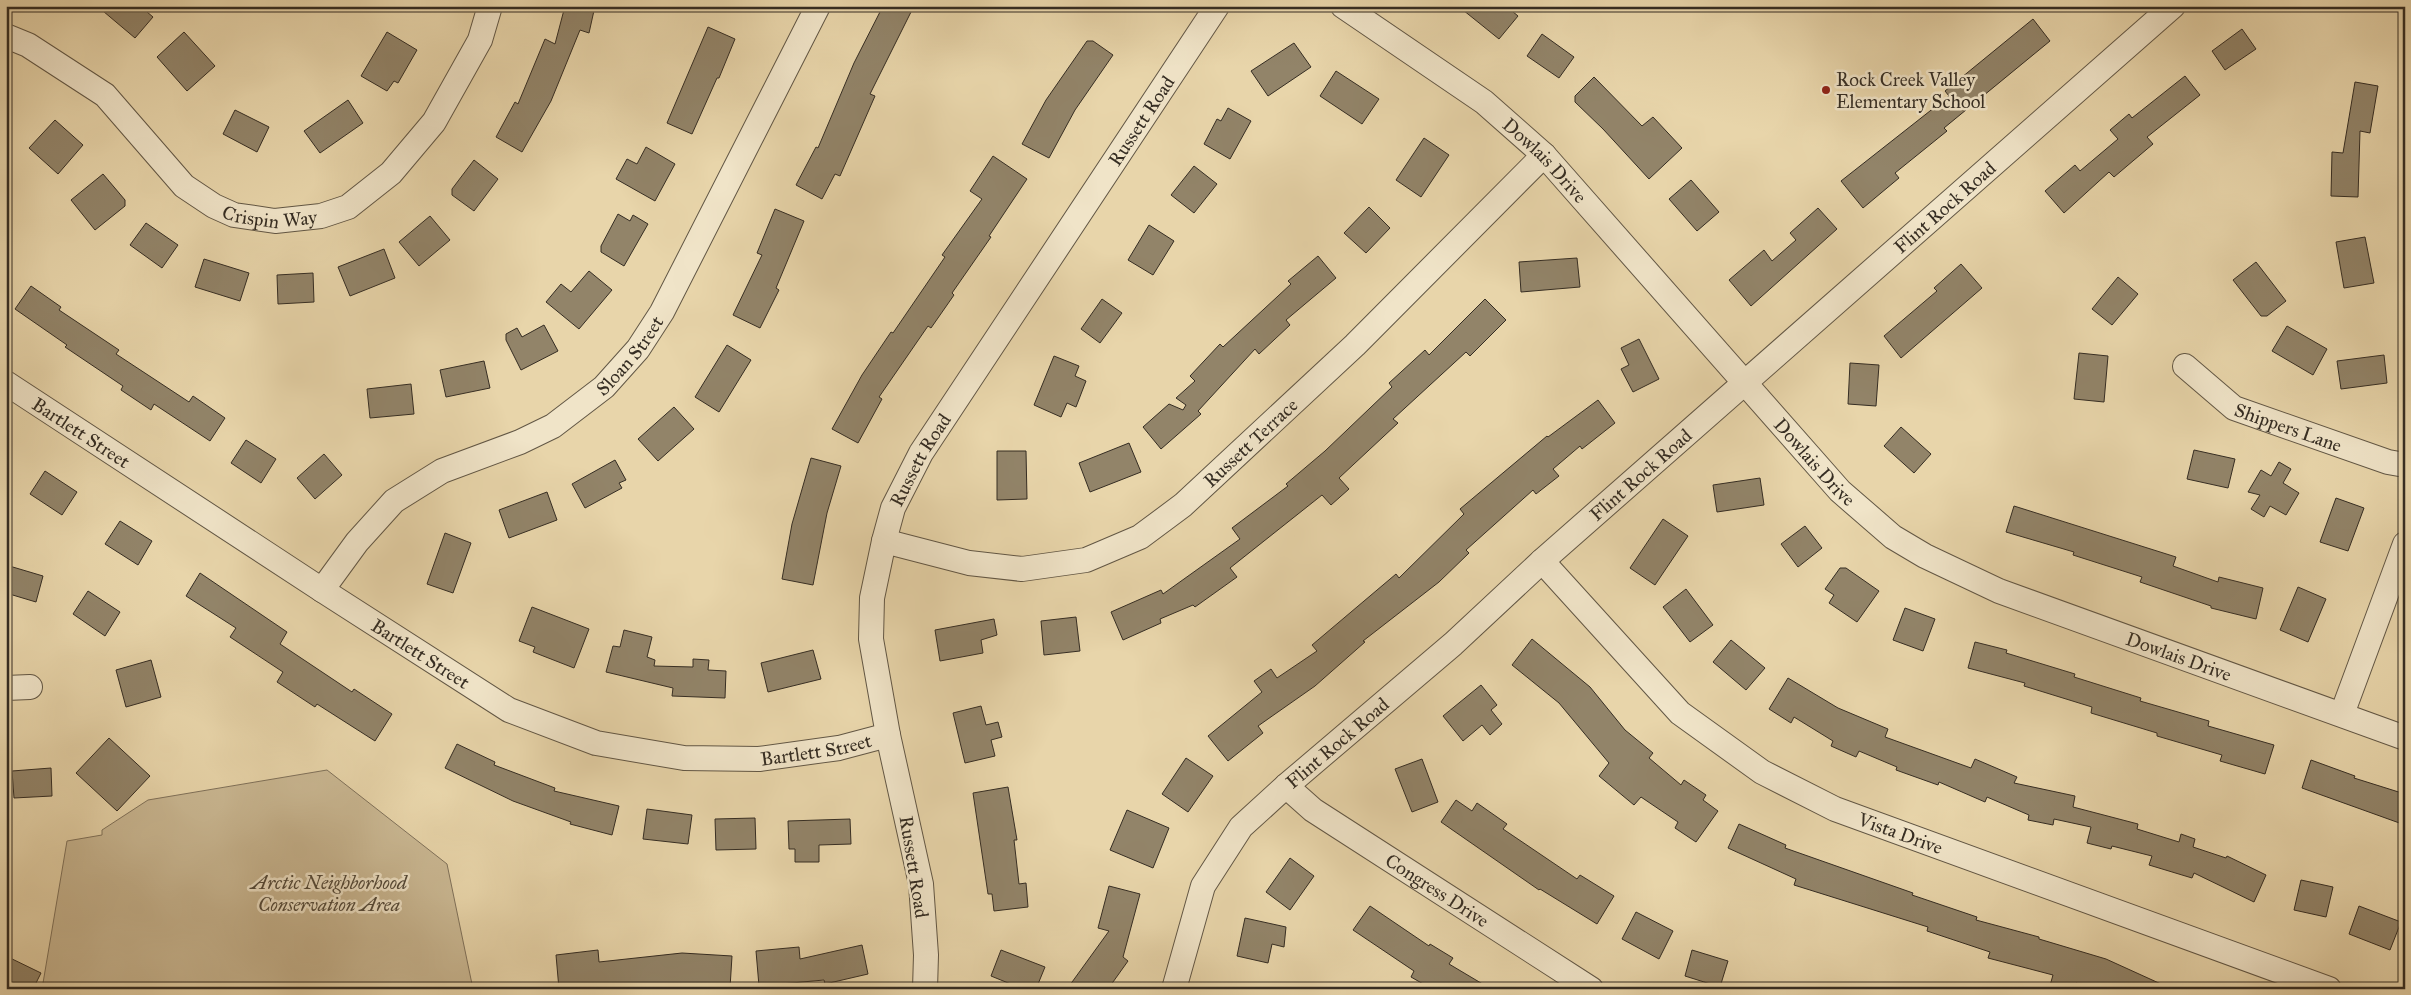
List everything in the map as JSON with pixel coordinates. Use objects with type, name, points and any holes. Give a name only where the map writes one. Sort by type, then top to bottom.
[{"type":"street","name":"Crispin Way","points":[[6,36],[28,45],[105,95],[184,186],[214,206],[234,215],[275,221],[321,216],[348,207],[391,173],[434,122],[480,40],[490,6]]},
{"type":"street","name":"Sloan Street","points":[[322,590],[357,542],[394,501],[442,471],[520,442],[553,426],[604,387],[638,349],[662,312],[818,6]]},
{"type":"street","name":"Russett Road","points":[[925,989],[926,955],[921,884],[888,735],[871,639],[872,598],[893,508],[921,453],[1217,6]]},
{"type":"street","name":"Dowlais Drive","points":[[1342,6],[1484,102],[1544,155],[1840,491],[1893,537],[1925,556],[1999,591],[2405,738]]},
{"type":"street","name":"Flint Rock Road","points":[[1174,989],[1203,886],[1241,828],[1286,786],[1453,644],[1542,561],[2173,6]]},
{"type":"street","name":"Russett Terrace","points":[[884,541],[969,563],[1022,569],[1086,560],[1140,536],[1183,505],[1355,345],[1544,155]]},
{"type":"street","name":"Shippers Lane","points":[[2185,366],[2234,408],[2388,462],[2405,465]]},
{"type":"street","name":"Bartlett Street","points":[[6,383],[322,590],[510,710],[596,743],[684,758],[759,760],[838,748],[888,735]]},
{"type":"street","points":[[2342,714],[2405,544]]},
{"type":"street","name":"Vista Drive","points":[[1542,561],[1680,713],[1762,772],[1835,809],[2329,989]]},
{"type":"street","points":[[6,688],[30,687]]},
{"type":"street","name":"Congress Drive","points":[[1286,786],[1313,810],[1591,989]]},
{"type":"green space","name":"Arctic Neighborhood Conservation Area","points":[[327,770],[447,864],[473,989],[42,989],[67,841],[102,835],[102,830],[148,800]]},
{"type":"building","points":[[97,6],[140,6],[153,17],[135,38]]},
{"type":"building","points":[[565,6],[595,6],[589,33],[580,30],[551,101],[522,152],[496,137],[515,102],[518,104],[545,39],[555,44]]},
{"type":"building","points":[[883,6],[914,6],[870,94],[875,96],[840,176],[835,174],[822,199],[796,185],[816,147],[818,148],[854,63]]},
{"type":"building","points":[[1458,6],[1506,6],[1518,16],[1499,39]]},
{"type":"building","points":[[2033,19],[2050,41],[1944,128],[1947,131],[1895,173],[1899,178],[1863,208],[1841,181],[1949,96],[1945,91]]},
{"type":"building","points":[[708,27],[735,39],[719,78],[717,78],[692,134],[667,123]]},
{"type":"building","points":[[2242,29],[2256,49],[2225,70],[2212,51]]},
{"type":"building","points":[[184,32],[215,66],[187,91],[157,57]]},
{"type":"building","points":[[387,32],[417,50],[398,83],[394,81],[387,91],[361,76]]},
{"type":"building","points":[[1542,34],[1574,57],[1559,78],[1527,56]]},
{"type":"building","points":[[1087,41],[1093,41],[1113,55],[1075,110],[1049,158],[1022,144],[1046,100]]},
{"type":"building","points":[[1294,43],[1311,67],[1268,96],[1251,71]]},
{"type":"building","points":[[1336,71],[1379,99],[1362,124],[1320,96]]},
{"type":"building","points":[[2185,76],[2200,95],[2147,137],[2153,144],[2114,177],[2109,172],[2064,213],[2045,191],[2075,165],[2080,171],[2118,139],[2110,130],[2129,114],[2132,118]]},
{"type":"building","points":[[1594,77],[1642,126],[1653,117],[1682,148],[1649,179],[1575,102],[1575,96]]},
{"type":"building","points":[[2355,82],[2378,86],[2370,133],[2360,131],[2358,197],[2331,196],[2332,152],[2343,153]]},
{"type":"building","points":[[348,100],[363,123],[320,153],[304,131]]},
{"type":"building","points":[[1228,108],[1251,121],[1230,159],[1204,144],[1217,119],[1221,121]]},
{"type":"building","points":[[235,110],[269,127],[257,152],[223,134]]},
{"type":"building","points":[[55,120],[83,145],[58,174],[29,148]]},
{"type":"building","points":[[1424,138],[1449,155],[1421,197],[1396,180]]},
{"type":"building","points":[[646,147],[675,164],[655,201],[616,179],[627,159],[637,164]]},
{"type":"building","points":[[993,156],[1027,179],[989,236],[991,237],[952,293],[954,295],[931,328],[928,326],[879,397],[882,399],[858,443],[832,429],[862,375],[945,257],[942,255],[982,199],[970,191]]},
{"type":"building","points":[[474,160],[498,179],[474,211],[452,195],[452,189]]},
{"type":"building","points":[[1194,166],[1217,184],[1194,213],[1171,195]]},
{"type":"building","points":[[103,174],[125,200],[125,206],[95,230],[71,200]]},
{"type":"building","points":[[1691,180],[1719,212],[1697,231],[1669,199]]},
{"type":"building","points":[[1369,207],[1390,228],[1366,253],[1344,233]]},
{"type":"building","points":[[1818,208],[1837,229],[1751,306],[1729,280],[1764,250],[1772,261],[1796,240],[1790,233]]},
{"type":"building","points":[[775,209],[804,221],[776,288],[779,290],[760,328],[733,315],[762,255],[757,253]]},
{"type":"building","points":[[618,214],[630,221],[633,215],[648,224],[624,266],[601,252],[601,246]]},
{"type":"building","points":[[430,216],[450,240],[419,266],[399,242]]},
{"type":"building","points":[[146,223],[178,245],[162,268],[130,245]]},
{"type":"building","points":[[1149,225],[1174,241],[1153,275],[1128,260]]},
{"type":"building","points":[[2365,237],[2374,283],[2344,288],[2336,242]]},
{"type":"building","points":[[384,249],[395,278],[350,296],[338,267]]},
{"type":"building","points":[[1318,256],[1336,278],[1286,320],[1290,325],[1259,354],[1255,349],[1198,411],[1201,414],[1161,449],[1143,427],[1169,404],[1183,410],[1186,405],[1176,398],[1195,381],[1190,376],[1220,344],[1223,347],[1291,284],[1288,281]]},
{"type":"building","points":[[1577,258],[1580,287],[1521,292],[1519,262]]},
{"type":"building","points":[[204,259],[249,273],[240,301],[195,287]]},
{"type":"building","points":[[2256,262],[2286,301],[2267,316],[2261,316],[2233,280]]},
{"type":"building","points":[[1961,264],[1982,288],[1901,358],[1884,336],[1937,291],[1934,288]]},
{"type":"building","points":[[589,271],[612,290],[579,329],[546,302],[561,284],[571,292]]},
{"type":"building","points":[[313,273],[314,302],[278,304],[277,275]]},
{"type":"building","points":[[2118,277],[2138,294],[2112,325],[2092,309]]},
{"type":"building","points":[[31,286],[61,307],[59,310],[119,350],[116,354],[189,402],[193,396],[225,418],[210,441],[154,404],[151,410],[121,390],[123,386],[65,347],[67,345],[15,309]]},
{"type":"building","points":[[1102,299],[1122,313],[1100,343],[1081,329]]},
{"type":"building","points":[[1485,299],[1506,320],[1470,356],[1466,352],[1393,419],[1398,423],[1339,478],[1349,489],[1331,505],[1322,495],[1230,568],[1237,577],[1195,607],[1193,605],[1160,619],[1161,623],[1123,640],[1111,612],[1161,590],[1163,594],[1240,539],[1232,528],[1288,486],[1286,484],[1325,451],[1392,387],[1389,383],[1425,350],[1429,355]]},
{"type":"building","points":[[544,325],[558,351],[521,370],[506,340],[506,334],[517,328],[522,337]]},
{"type":"building","points":[[2287,326],[2327,349],[2313,375],[2272,351]]},
{"type":"building","points":[[1639,339],[1659,379],[1633,392],[1621,369],[1629,365],[1621,348]]},
{"type":"building","points":[[727,345],[751,360],[719,412],[695,397]]},
{"type":"building","points":[[2079,353],[2108,356],[2104,402],[2074,399]]},
{"type":"building","points":[[2384,355],[2387,383],[2341,389],[2337,361]]},
{"type":"building","points":[[1054,356],[1079,366],[1075,376],[1086,381],[1076,407],[1067,403],[1061,417],[1034,405]]},
{"type":"building","points":[[484,361],[490,388],[446,397],[440,370]]},
{"type":"building","points":[[1850,363],[1879,365],[1876,406],[1848,404]]},
{"type":"building","points":[[411,384],[414,414],[370,418],[367,389]]},
{"type":"building","points":[[1598,400],[1615,423],[1582,449],[1580,446],[1553,469],[1559,476],[1536,494],[1533,490],[1466,550],[1469,553],[1439,582],[1363,641],[1365,642],[1315,686],[1258,726],[1263,733],[1228,761],[1208,736],[1262,692],[1254,681],[1271,669],[1277,678],[1317,651],[1312,645],[1396,574],[1399,578],[1464,514],[1460,509],[1547,436]]},
{"type":"building","points":[[674,407],[694,429],[658,461],[638,439]]},
{"type":"building","points":[[1901,427],[1931,454],[1914,473],[1884,446]]},
{"type":"building","points":[[246,440],[276,459],[261,483],[231,463]]},
{"type":"building","points":[[1129,443],[1141,472],[1090,492],[1079,463]]},
{"type":"building","points":[[2194,450],[2235,459],[2228,488],[2187,479]]},
{"type":"building","points":[[997,451],[1026,451],[1027,499],[997,500]]},
{"type":"building","points":[[324,454],[342,475],[315,499],[297,478]]},
{"type":"building","points":[[811,458],[841,466],[827,513],[813,585],[782,579],[792,524]]},
{"type":"building","points":[[615,460],[626,480],[619,483],[622,488],[585,508],[572,484]]},
{"type":"building","points":[[2279,462],[2291,469],[2283,483],[2299,493],[2286,515],[2270,506],[2264,517],[2251,509],[2260,495],[2248,492],[2261,470],[2271,476]]},
{"type":"building","points":[[45,471],[77,492],[62,515],[30,494]]},
{"type":"building","points":[[1760,478],[1764,505],[1717,512],[1713,485]]},
{"type":"building","points":[[547,492],[557,520],[509,538],[499,510]]},
{"type":"building","points":[[2336,498],[2364,508],[2348,551],[2320,542]]},
{"type":"building","points":[[2014,506],[2176,557],[2173,566],[2218,582],[2219,577],[2263,588],[2256,619],[2211,608],[2211,606],[2140,582],[2142,577],[2073,555],[2074,552],[2006,532]]},
{"type":"building","points":[[1663,519],[1688,536],[1655,585],[1630,568]]},
{"type":"building","points":[[120,521],[152,541],[138,565],[105,544]]},
{"type":"building","points":[[1805,526],[1822,548],[1798,567],[1781,544]]},
{"type":"building","points":[[445,533],[471,543],[453,593],[427,584]]},
{"type":"building","points":[[6,565],[43,576],[36,602],[6,593]]},
{"type":"building","points":[[1840,568],[1846,568],[1879,591],[1857,622],[1829,603],[1834,595],[1825,589]]},
{"type":"building","points":[[200,573],[287,632],[280,644],[352,692],[354,689],[392,714],[375,741],[317,704],[315,707],[277,682],[283,672],[230,637],[236,628],[186,596]]},
{"type":"building","points":[[2298,587],[2326,599],[2308,642],[2280,630]]},
{"type":"building","points":[[1686,589],[1713,625],[1690,642],[1663,607]]},
{"type":"building","points":[[88,591],[120,612],[105,636],[73,614]]},
{"type":"building","points":[[532,607],[589,629],[574,668],[533,652],[535,647],[519,641]]},
{"type":"building","points":[[1905,608],[1935,619],[1923,651],[1893,640]]},
{"type":"building","points":[[1076,617],[1080,651],[1044,655],[1041,621]]},
{"type":"building","points":[[994,619],[997,635],[981,640],[983,653],[940,661],[935,630]]},
{"type":"building","points":[[624,630],[652,637],[647,657],[655,660],[654,666],[693,667],[693,659],[709,660],[708,670],[726,671],[725,698],[672,696],[673,688],[606,672],[613,646],[620,647]]},
{"type":"building","points":[[1532,639],[1590,687],[1625,730],[1653,753],[1649,758],[1681,785],[1684,780],[1706,795],[1703,800],[1718,811],[1696,842],[1675,828],[1678,822],[1641,797],[1634,805],[1599,776],[1609,763],[1559,703],[1512,665]]},
{"type":"building","points":[[1731,640],[1765,668],[1746,690],[1713,662]]},
{"type":"building","points":[[1975,642],[2007,650],[2006,653],[2075,674],[2074,677],[2141,698],[2140,701],[2209,721],[2208,726],[2274,745],[2265,774],[2220,761],[2222,755],[2157,736],[2157,733],[2091,713],[2092,707],[2024,686],[2025,683],[1968,668]]},
{"type":"building","points":[[813,650],[821,679],[768,692],[761,663]]},
{"type":"building","points":[[151,660],[161,697],[126,707],[116,670]]},
{"type":"building","points":[[1788,678],[1838,708],[1888,729],[1885,737],[1971,768],[1975,759],[2017,777],[2014,783],[2075,796],[2073,807],[2138,824],[2137,829],[2179,842],[2181,834],[2195,839],[2193,847],[2226,858],[2227,856],[2266,875],[2254,902],[2194,873],[2192,878],[2149,865],[2152,856],[2112,846],[2111,849],[2087,843],[2091,827],[2054,819],[2053,825],[2028,820],[2029,815],[1987,797],[1985,802],[1939,782],[1938,785],[1896,770],[1897,767],[1859,751],[1856,757],[1831,746],[1833,741],[1794,717],[1791,723],[1769,709]]},
{"type":"building","points":[[1481,685],[1497,705],[1491,710],[1502,724],[1490,735],[1482,725],[1463,741],[1443,716]]},
{"type":"building","points":[[981,706],[986,725],[998,722],[1002,737],[991,740],[995,756],[965,763],[953,713]]},
{"type":"building","points":[[109,738],[150,776],[117,811],[76,773]]},
{"type":"building","points":[[457,744],[495,762],[494,765],[555,788],[554,791],[619,806],[612,835],[570,824],[571,822],[513,801],[445,768]]},
{"type":"building","points":[[1186,758],[1213,776],[1188,812],[1162,794]]},
{"type":"building","points":[[1422,759],[1438,802],[1412,812],[1395,769]]},
{"type":"building","points":[[2311,760],[2355,776],[2354,778],[2405,794],[2405,825],[2302,788]]},
{"type":"building","points":[[51,768],[52,796],[14,798],[12,771]]},
{"type":"building","points":[[1008,787],[1017,840],[1014,840],[1019,884],[1026,883],[1028,907],[994,911],[992,894],[988,894],[973,793]]},
{"type":"building","points":[[1456,800],[1472,811],[1477,803],[1507,824],[1503,829],[1577,879],[1580,875],[1614,896],[1597,924],[1539,890],[1441,822]]},
{"type":"building","points":[[647,809],[692,815],[688,844],[643,839]]},
{"type":"building","points":[[1127,810],[1169,828],[1153,868],[1110,850]]},
{"type":"building","points":[[755,818],[756,849],[716,850],[715,819]]},
{"type":"building","points":[[850,819],[851,844],[819,845],[819,862],[795,862],[795,849],[789,849],[788,821]]},
{"type":"building","points":[[1739,824],[1786,845],[1785,848],[1977,917],[1976,920],[2039,937],[2039,939],[2106,959],[2172,989],[2094,989],[2076,983],[2074,989],[2049,989],[2053,975],[1988,958],[1990,952],[1927,931],[1928,927],[1794,885],[1796,879],[1728,848]]},
{"type":"building","points":[[1290,858],[1314,876],[1290,910],[1266,892]]},
{"type":"building","points":[[2301,880],[2333,887],[2326,917],[2294,910]]},
{"type":"building","points":[[1109,886],[1140,894],[1123,957],[1128,961],[1108,989],[1067,989],[1109,931],[1098,928]]},
{"type":"building","points":[[1370,906],[1429,946],[1430,944],[1453,958],[1449,964],[1491,989],[1432,989],[1411,977],[1414,971],[1353,930]]},
{"type":"building","points":[[2359,906],[2401,922],[2390,950],[2349,934]]},
{"type":"building","points":[[1636,912],[1673,931],[1659,959],[1622,939]]},
{"type":"building","points":[[1245,918],[1286,927],[1284,947],[1272,944],[1268,963],[1237,956]]},
{"type":"building","points":[[862,945],[868,974],[825,984],[824,980],[759,986],[756,951],[799,947],[800,959]]},
{"type":"building","points":[[598,950],[599,962],[682,953],[732,956],[730,988],[675,984],[621,989],[620,984],[559,989],[556,955]]},
{"type":"building","points":[[1001,950],[1045,967],[1036,989],[1023,989],[991,976]]},
{"type":"building","points":[[1692,950],[1728,961],[1720,987],[1685,976]]},
{"type":"building","points":[[6,956],[41,973],[33,989],[21,989],[6,981]]},
{"type":"place","name":"Rock Creek Valley Elementary School","points":[[1826,90]]}]
